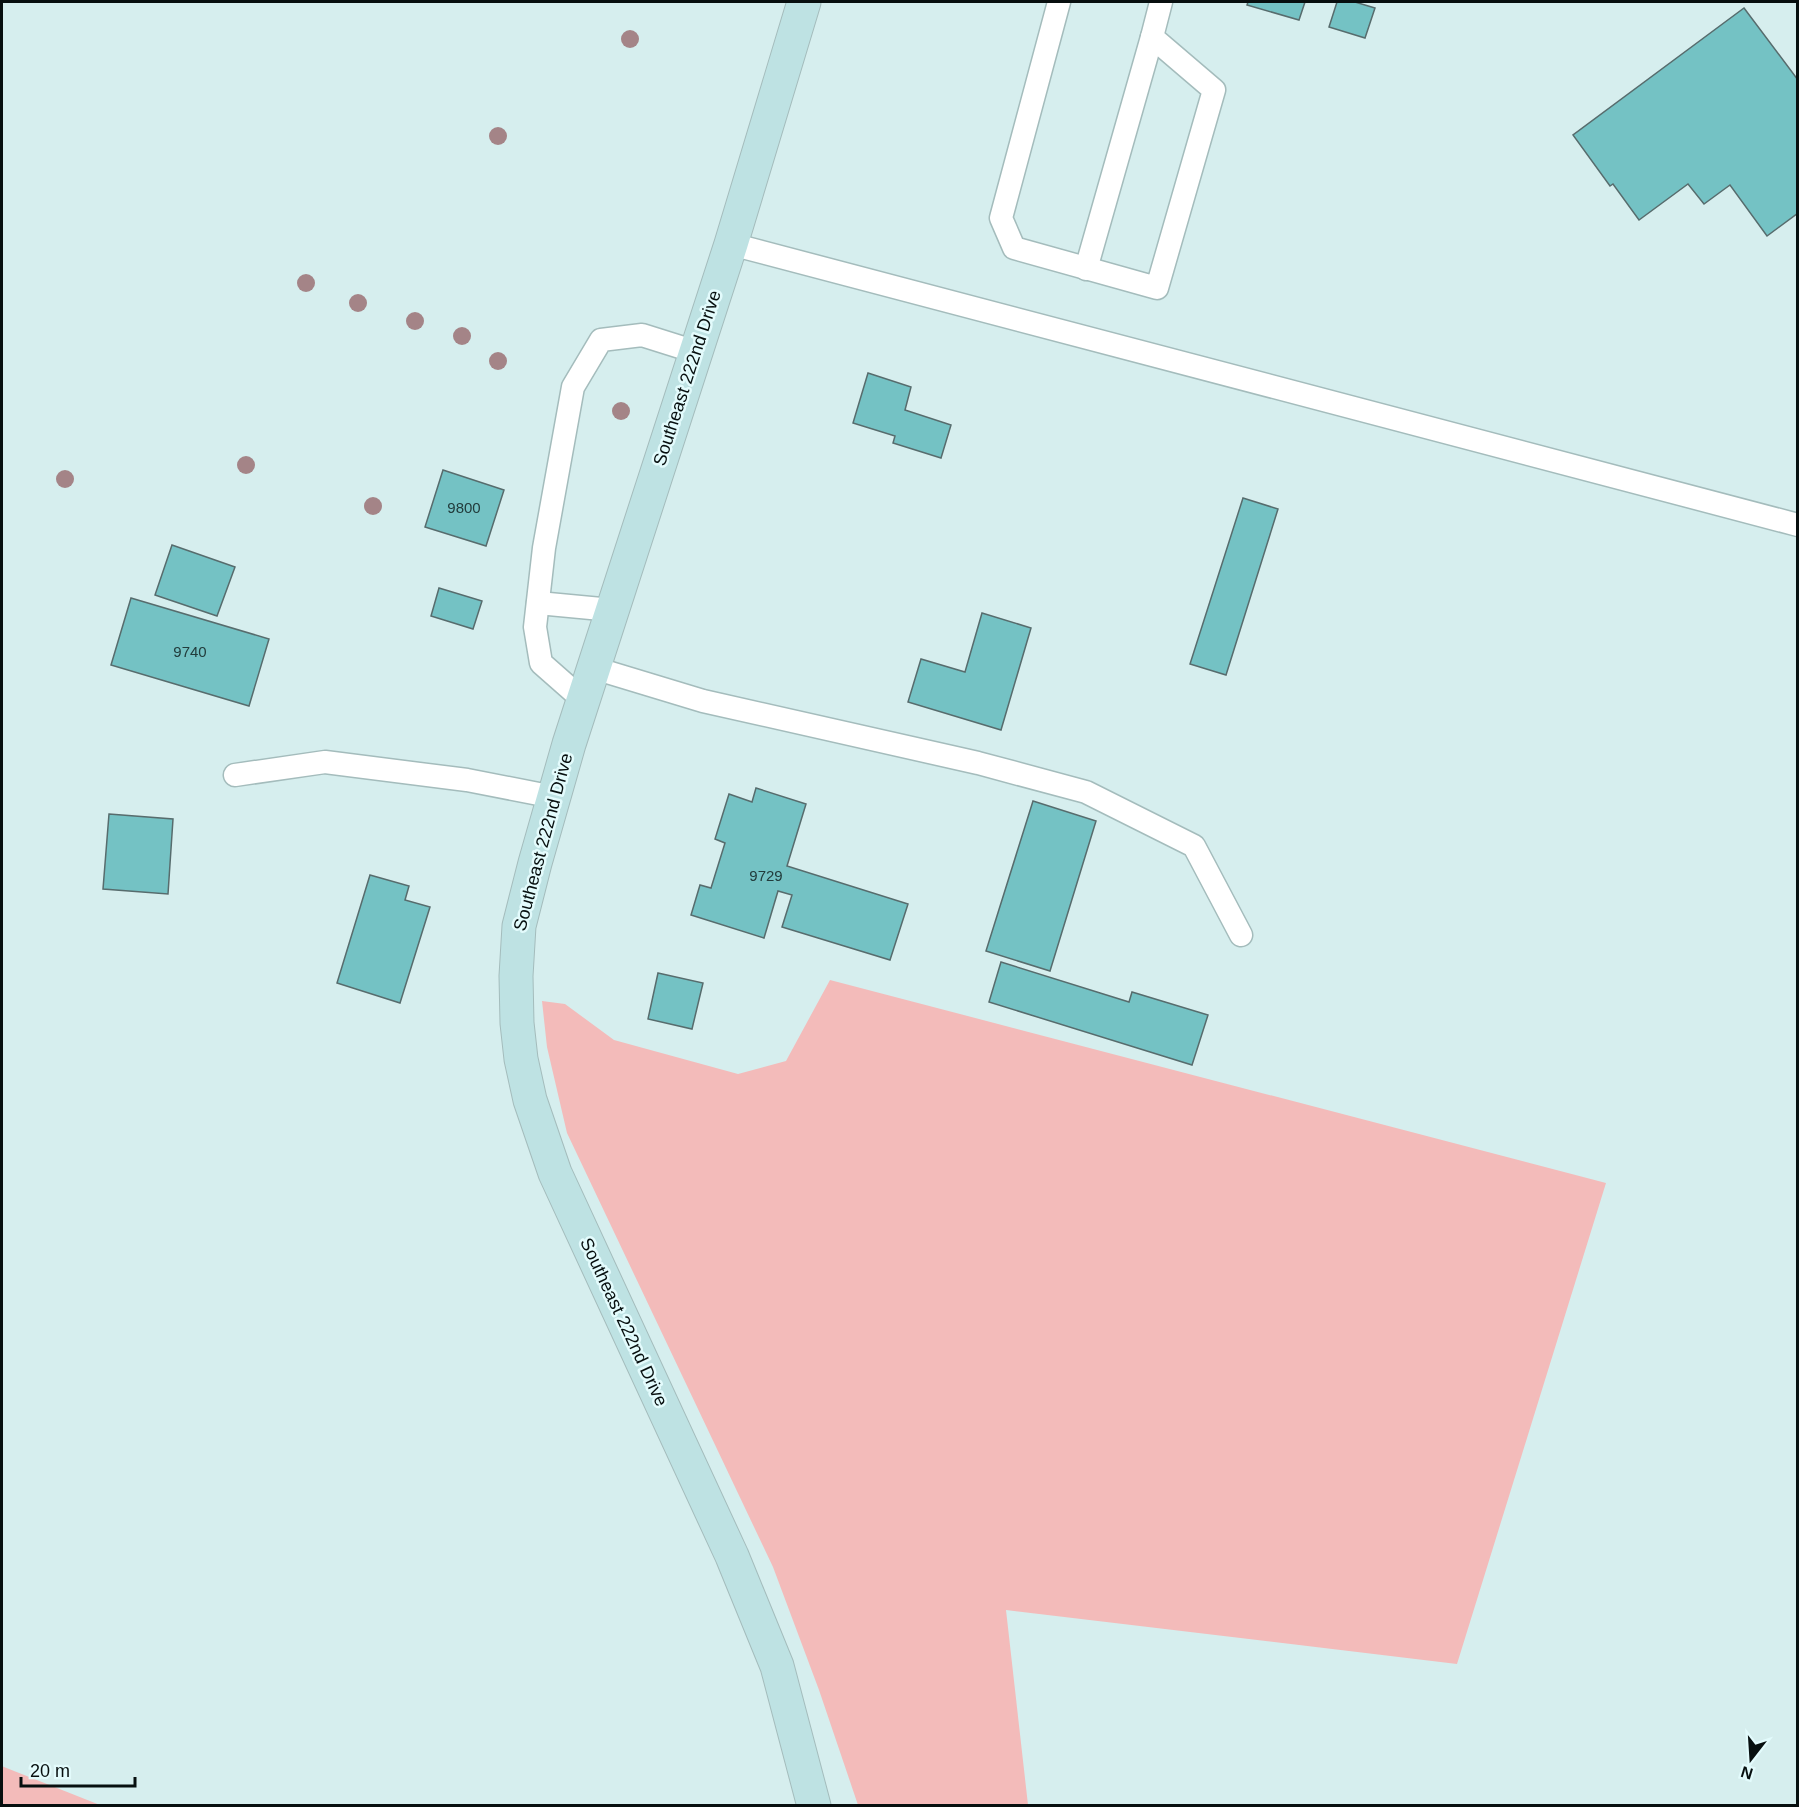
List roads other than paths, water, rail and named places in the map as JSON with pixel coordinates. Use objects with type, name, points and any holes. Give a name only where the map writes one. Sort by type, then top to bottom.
[{"type":"main road","name":"Southeast 222nd Drive","points":[[804,2],[731,244],[583,700],[554,797],[519,926],[516,976],[517,1023],[530,1100],[555,1173],[732,1556],[777,1666],[814,1806]]},
{"type":"lane","points":[[1059,2],[1001,218],[1014,248],[1157,288],[1214,90],[1152,37]]},
{"type":"lane","points":[[1086,269],[1161,2]]},
{"type":"lane","points":[[731,244],[1797,525]]},
{"type":"lane","points":[[583,700],[541,663],[535,627],[544,548],[573,387],[601,340],[642,335],[696,352]]},
{"type":"lane","points":[[538,603],[612,610]]},
{"type":"lane","points":[[594,668],[703,702],[978,763],[1086,792],[1194,846],[1241,934]]},
{"type":"lane","points":[[235,775],[325,762],[467,780],[554,797]]}]
